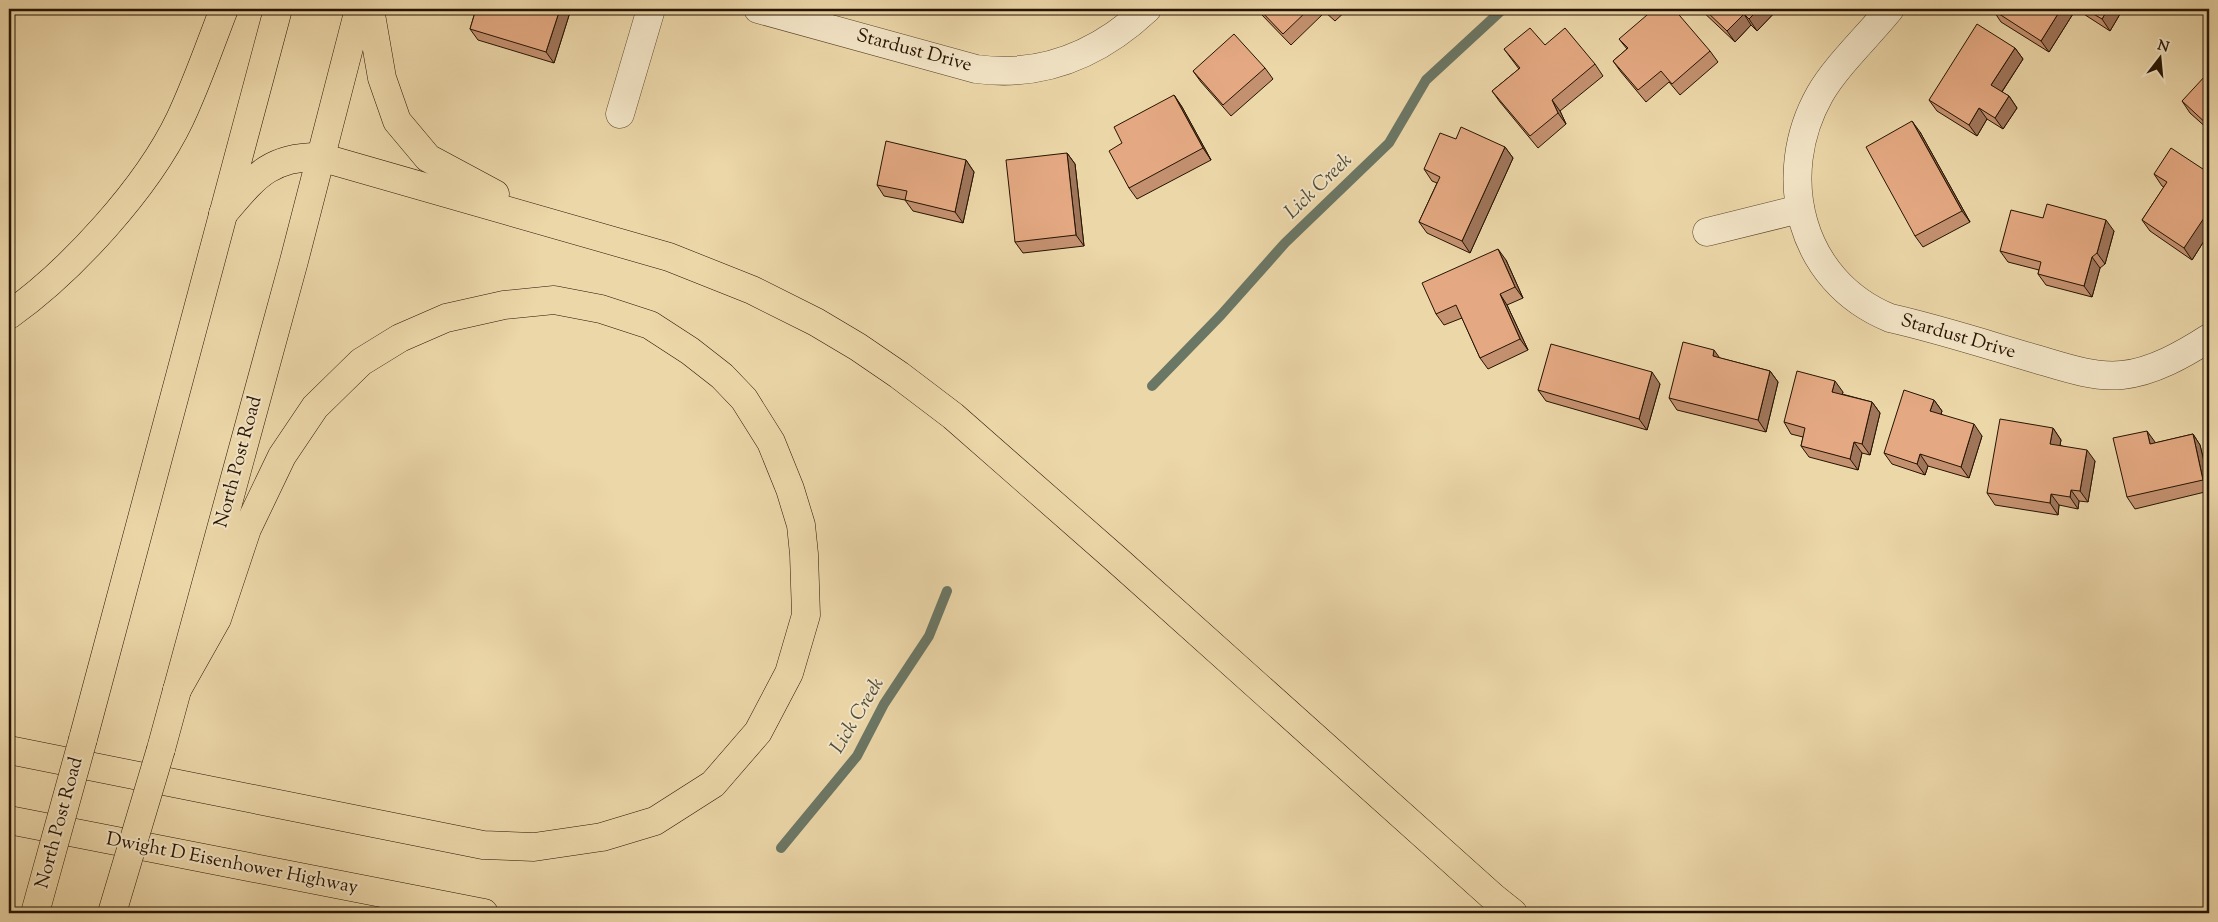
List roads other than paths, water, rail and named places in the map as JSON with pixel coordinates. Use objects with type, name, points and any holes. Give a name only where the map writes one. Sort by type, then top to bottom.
[{"type":"main road","points":[[9,315],[45,287],[81,252],[111,220],[152,165],[180,120],[224,9]]},
{"type":"main road","name":"North Post Road","points":[[35,913],[278,9]]},
{"type":"main road","name":"North Post Road","points":[[112,913],[161,749],[294,261],[359,9]]},
{"type":"main road","points":[[370,9],[382,78],[397,121],[428,158],[543,220]]},
{"type":"main road","points":[[223,214],[248,185],[266,169],[298,156],[320,157],[669,257],[752,290],[816,322],[893,371],[960,423],[1513,913]]},
{"type":"main road","points":[[9,750],[483,845],[534,847],[611,834],[655,822],[713,784],[758,732],[789,673],[806,615],[801,525],[790,489],[771,442],[744,399],[722,376],[690,351],[650,325],[601,309],[554,300],[504,305],[446,318],[400,338],[361,362],[315,407],[282,456],[247,530],[217,619],[177,690]]},
{"type":"main road","name":"Dwight D Eisenhower Highway","points":[[9,820],[484,913]]},
{"type":"street","points":[[620,114],[651,9]]},
{"type":"street","name":"Stardust Drive","points":[[758,9],[992,72],[1016,72],[1043,67],[1074,57],[1106,41],[1147,9]]},
{"type":"street","name":"Stardust Drive","points":[[1890,9],[1820,93],[1804,134],[1799,162],[1800,209],[1814,251],[1830,275],[1870,308],[1890,318],[2067,368],[2108,375],[2120,376],[2145,370],[2186,352],[2209,338]]},
{"type":"street","points":[[1707,232],[1800,209]]},
{"type":"waterway","name":"Lick Creek","points":[[1152,386],[1221,315],[1285,243],[1389,143],[1426,80],[1503,9]]},
{"type":"waterway","name":"Lick Creek","points":[[781,848],[857,756],[884,704],[929,636],[947,591]]}]
